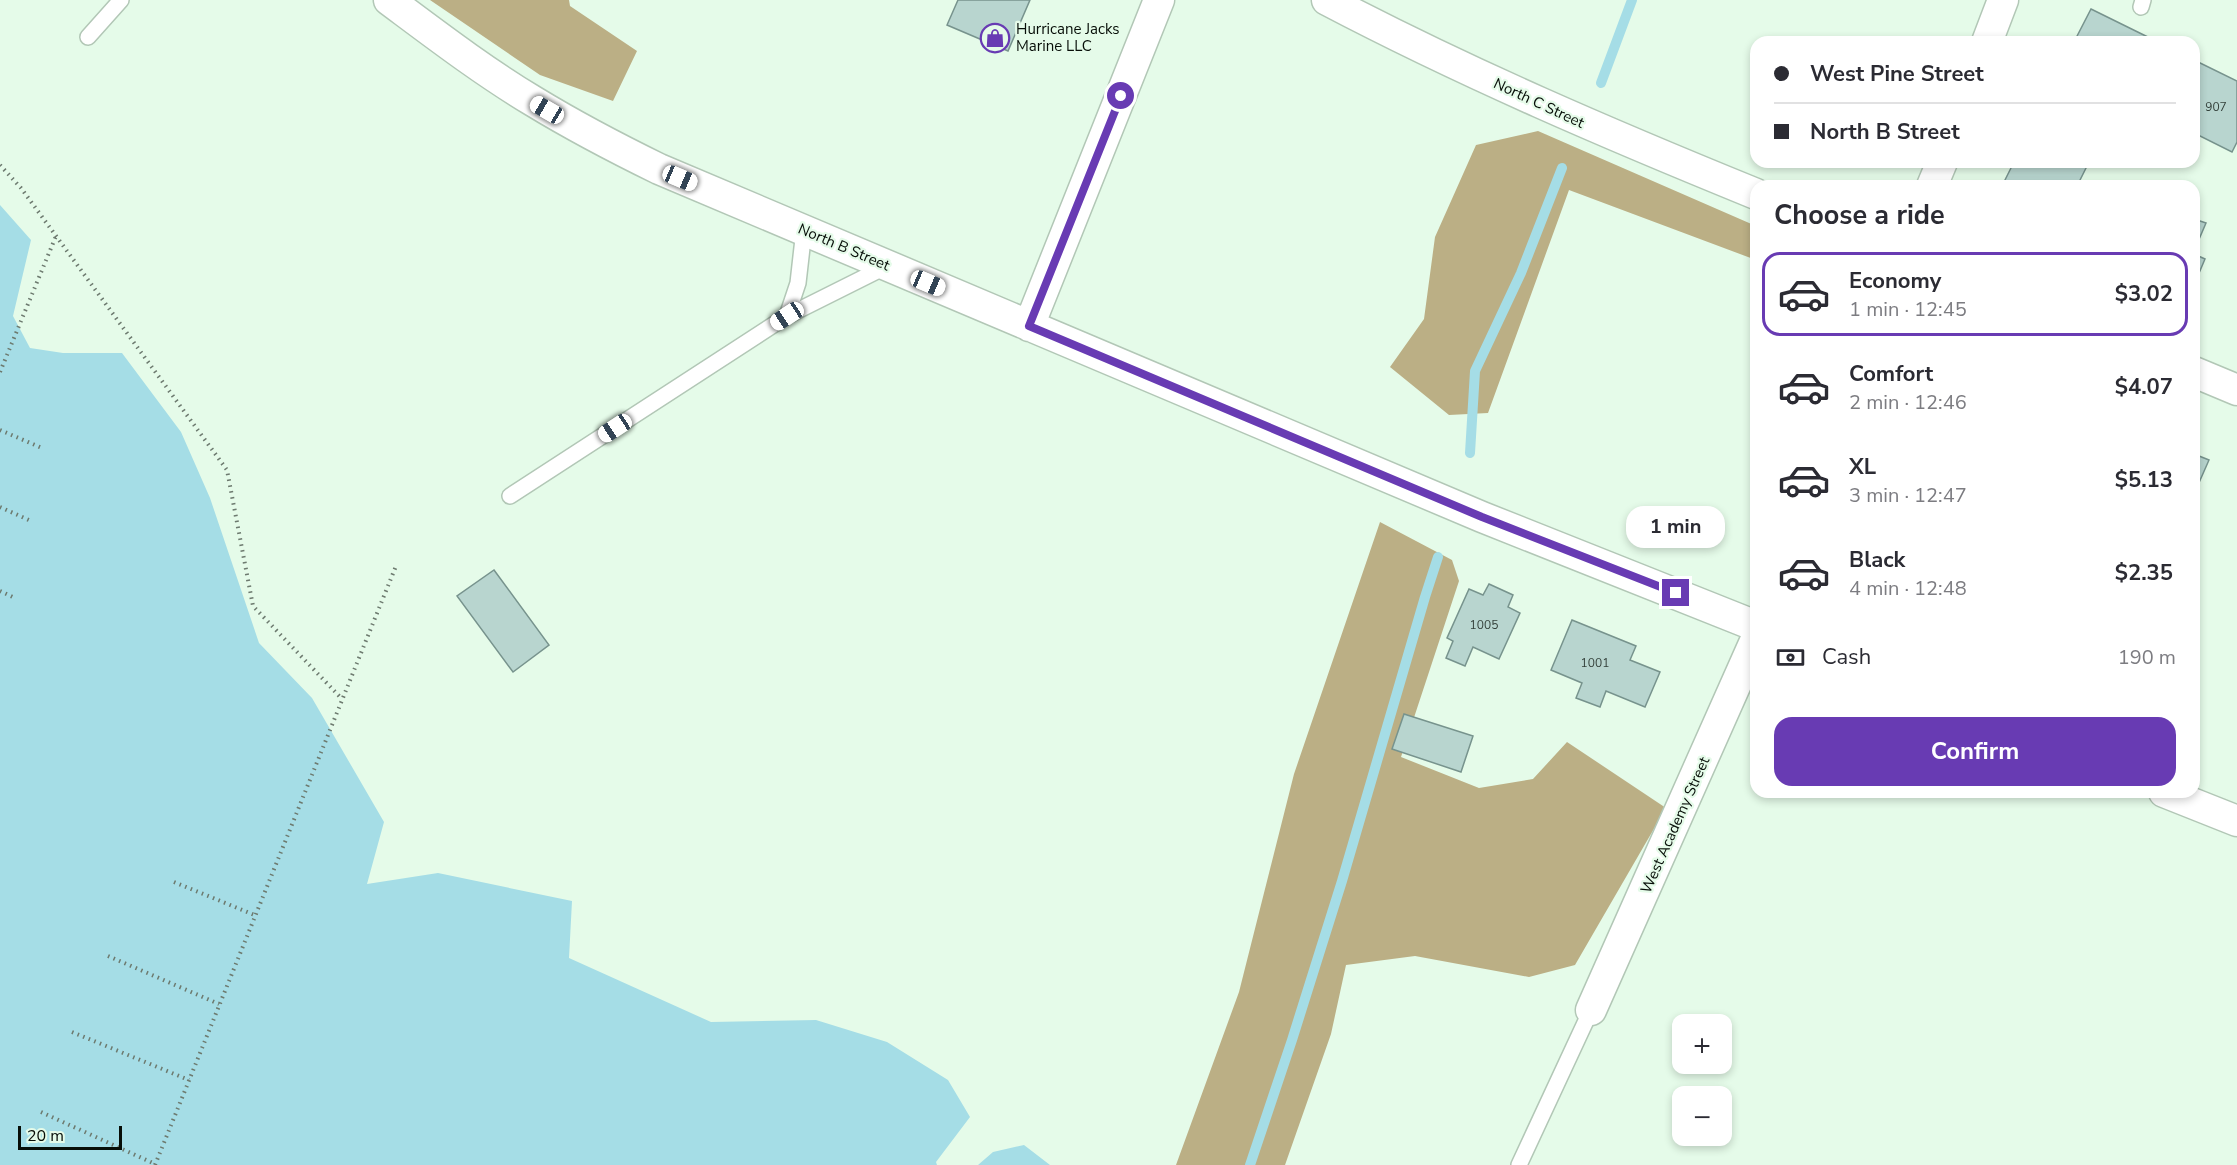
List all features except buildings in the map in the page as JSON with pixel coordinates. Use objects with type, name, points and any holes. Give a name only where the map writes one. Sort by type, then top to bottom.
[{"type":"street","name":"North B Street","points":[[389,0],[479,66],[531,100],[594,137],[659,169],[1482,517],[1750,624]]},
{"type":"street","points":[[1029,326],[1159,0]]},
{"type":"street","name":"North C Street","points":[[1327,0],[1404,41],[1580,122],[1750,192]]},
{"type":"street","points":[[1989,36],[2003,0]]},
{"type":"street","points":[[2200,375],[2237,390]]},
{"type":"street","name":"West Academy Street","points":[[1591,1010],[1750,652]]},
{"type":"street","points":[[2179,798],[2237,821]]},
{"type":"lane","points":[[88,37],[121,0]]},
{"type":"lane","points":[[787,316],[798,283],[804,230]]},
{"type":"lane","points":[[510,496],[787,316],[887,266]]},
{"type":"lane","points":[[1519,1165],[1591,1010]]},
{"type":"path","points":[[0,165],[21,188],[56,235],[227,471],[253,606],[342,699]]},
{"type":"path","points":[[0,372],[56,235]]},
{"type":"path","points":[[0,430],[42,448]]},
{"type":"path","points":[[0,507],[32,521]]},
{"type":"path","points":[[41,1112],[155,1165],[396,566]]},
{"type":"path","points":[[0,591],[15,598]]},
{"type":"path","points":[[174,882],[257,916]]},
{"type":"path","points":[[108,956],[219,1004]]},
{"type":"path","points":[[72,1032],[189,1080]]},
{"type":"shaded area","points":[[430,0],[569,0],[570,6],[637,51],[613,101],[540,75]]},
{"type":"shaded area","points":[[1538,131],[1750,223],[1750,258],[1569,190],[1488,413],[1449,415],[1390,367],[1424,319],[1435,237],[1476,145]]},
{"type":"shaded area","points":[[1380,522],[1452,560],[1459,581],[1401,757],[1479,788],[1533,779],[1567,742],[1666,808],[1575,965],[1529,977],[1415,956],[1346,965],[1331,1034],[1285,1165],[1176,1165],[1239,992],[1294,774]]},
{"type":"water","points":[[0,205],[31,240],[13,316],[30,348],[63,353],[122,353],[181,432],[210,498],[259,643],[312,698],[384,822],[367,884],[438,873],[572,901],[569,958],[711,1022],[816,1020],[887,1042],[948,1080],[970,1117],[936,1162],[937,1165],[0,1165]]},
{"type":"water","points":[[1024,1145],[1050,1165],[978,1165],[993,1152]]},
{"type":"waterway","points":[[1601,83],[1632,0]]},
{"type":"waterway","points":[[1470,453],[1475,371],[1521,273],[1562,168]]},
{"type":"waterway","points":[[1250,1165],[1342,881],[1438,557]]},
{"type":"place","name":"Hurricane Jacks Marine LLC","points":[[995,38]]},
{"type":"route","points":[[1121,96],[1029,326],[1482,517],[1676,593]]}]
